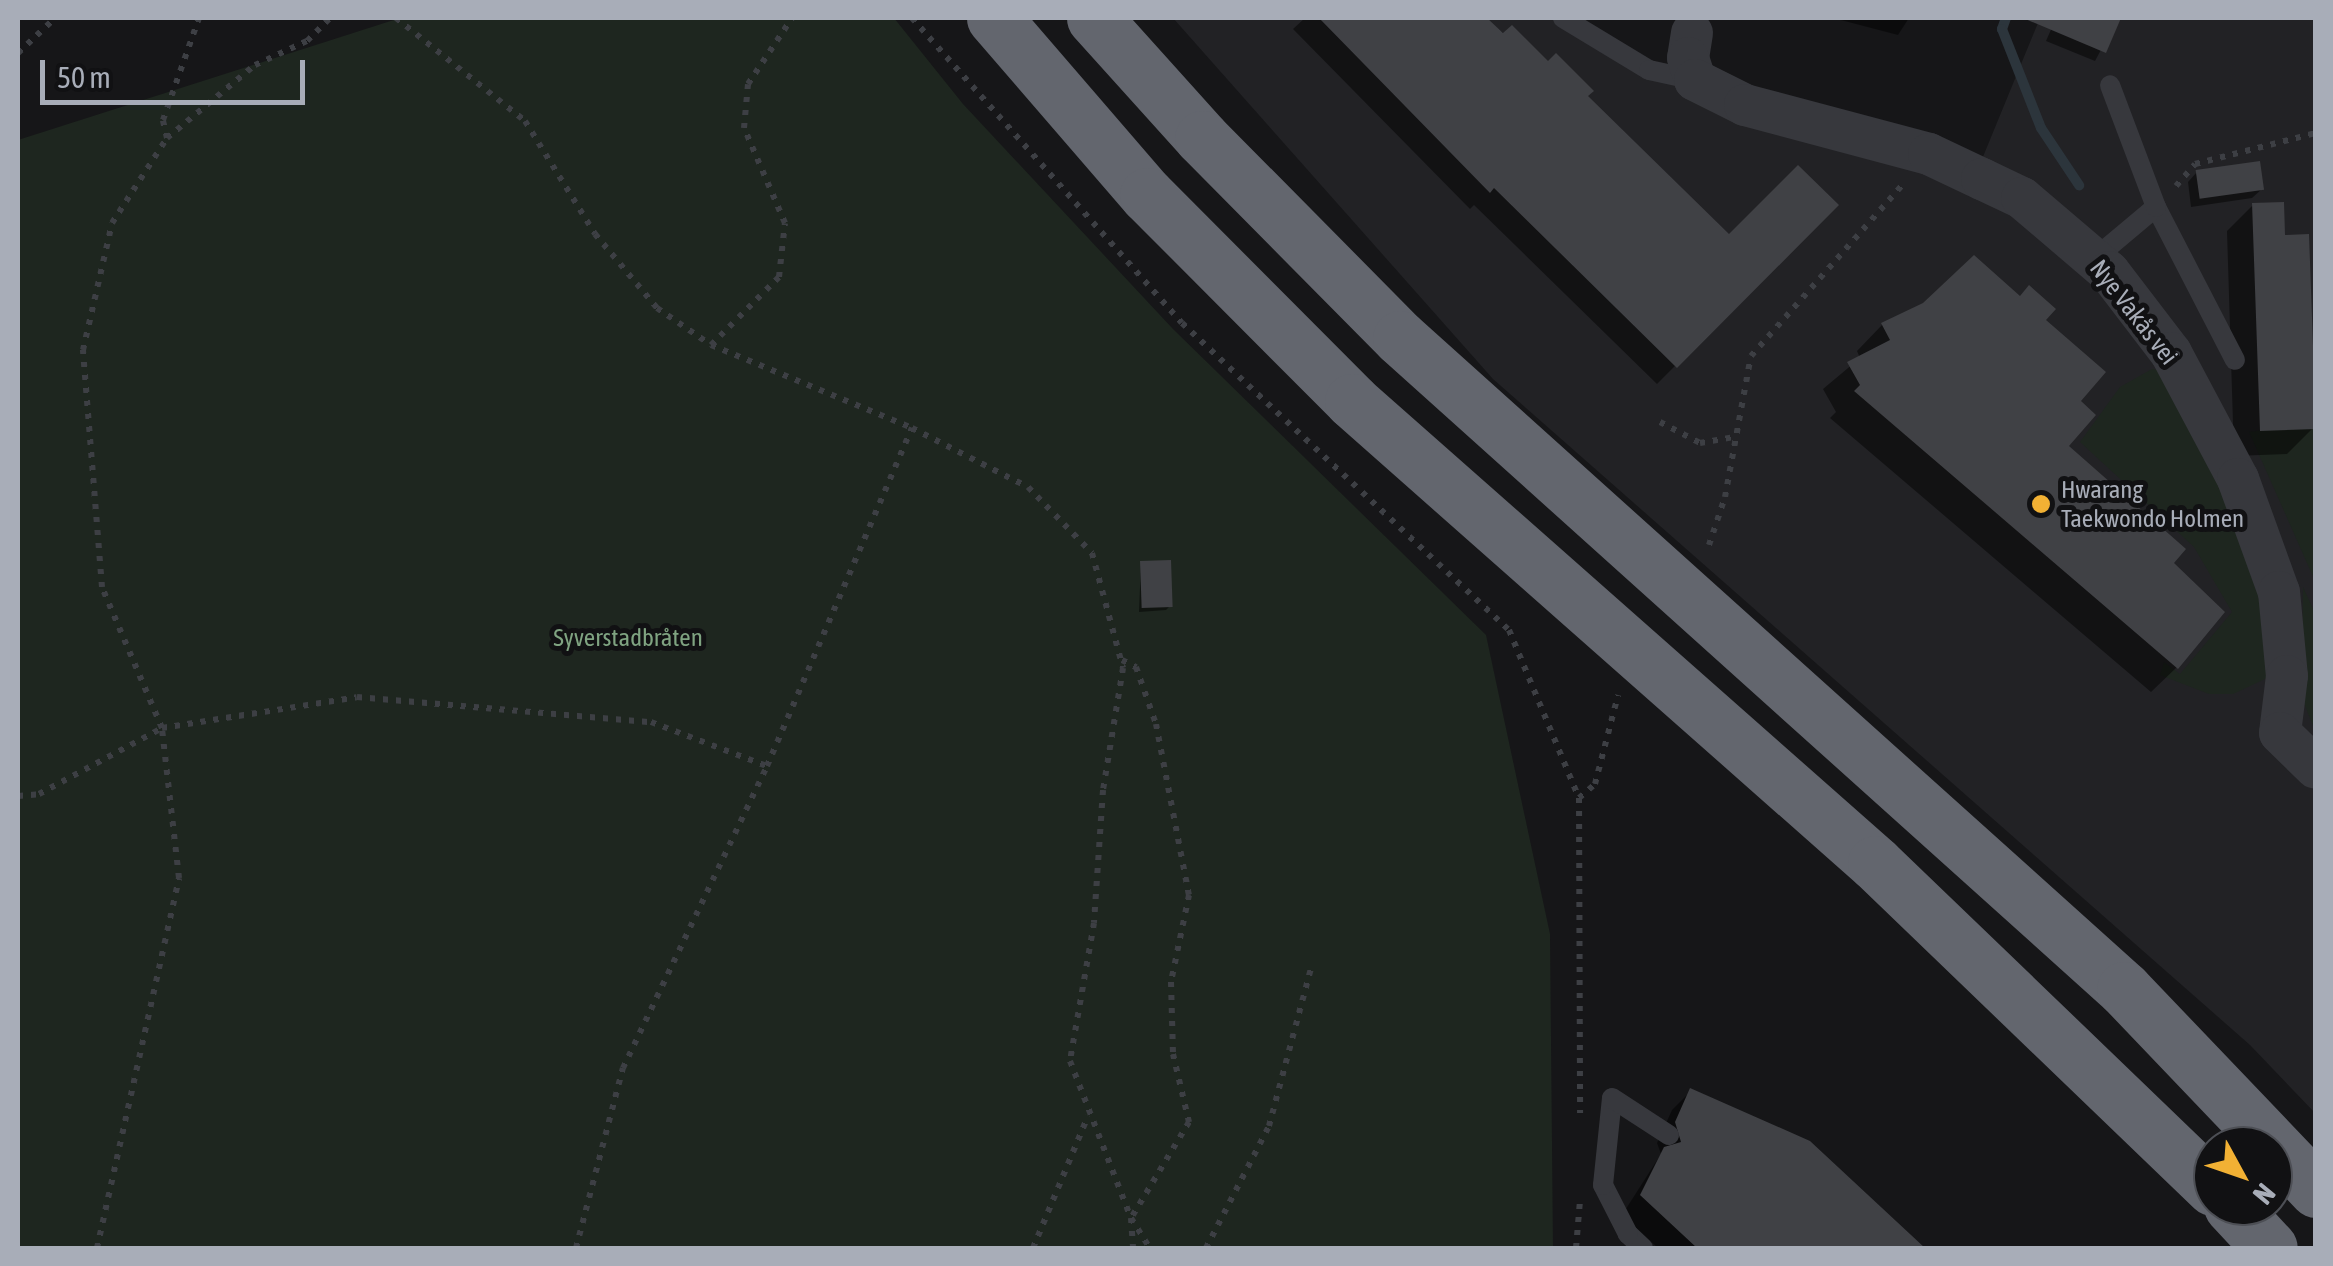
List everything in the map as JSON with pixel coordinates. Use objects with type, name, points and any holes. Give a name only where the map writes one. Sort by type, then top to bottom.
[{"type":"highway","points":[[994,18],[1146,195],[1352,401],[1875,863],[2193,1169]]},
{"type":"highway","points":[[1094,18],[1202,138],[1400,338],[2124,989],[2316,1190]]},
{"type":"highway","points":[[2250,1226],[2270,1248]]},
{"type":"street","points":[[1692,33],[1688,58],[1695,80]]},
{"type":"street","name":"Nye Vakås vei","points":[[1695,80],[1745,105],[1929,154],[2022,198],[2094,259],[2171,353],[2238,479],[2279,592],[2288,676],[2280,733],[2316,768]]},
{"type":"lane","name":"Nye Vakås vei","points":[[1563,18],[1649,70],[1695,80]]},
{"type":"lane","points":[[2110,84],[2156,207],[2235,360]]},
{"type":"lane","points":[[2094,259],[2156,207]]},
{"type":"lane","points":[[1643,1248],[1628,1234],[1603,1186],[1612,1098],[1669,1135]]},
{"type":"path","points":[[18,53],[56,18]]},
{"type":"path","points":[[168,138],[163,120],[199,18]]},
{"type":"path","points":[[97,1248],[178,878],[162,728],[102,587],[84,350],[112,222],[168,138],[255,65],[307,41],[330,18]]},
{"type":"path","points":[[396,18],[525,121],[608,249],[657,308],[711,345],[912,428],[1028,487],[1092,553],[1122,660],[1103,790],[1094,922],[1070,1061],[1088,1116],[1131,1218],[1150,1248]]},
{"type":"path","points":[[711,345],[779,278],[785,222],[744,128],[748,84],[792,18]]},
{"type":"path","points":[[912,18],[1182,324],[1509,630],[1579,798],[1580,1132]]},
{"type":"path","points":[[2156,207],[2196,164],[2316,133]]},
{"type":"path","points":[[1709,545],[1725,497],[1733,437],[1751,356],[1929,154]]},
{"type":"path","points":[[1660,422],[1700,443],[1733,437]]},
{"type":"path","points":[[576,1248],[624,1068],[767,766],[912,428]]},
{"type":"path","points":[[1122,660],[1136,667],[1156,724],[1189,895],[1172,982],[1173,1054],[1189,1122],[1131,1218],[1132,1248]]},
{"type":"path","points":[[1579,798],[1595,784],[1620,691]]},
{"type":"path","points":[[18,796],[40,794],[162,728],[357,697],[652,722],[767,766]]},
{"type":"path","points":[[1206,1248],[1269,1126],[1312,964]]},
{"type":"path","points":[[1034,1248],[1088,1116]]},
{"type":"path","points":[[1576,1248],[1580,1192]]},
{"type":"shaded area","points":[[1173,18],[1577,18],[1655,63],[1980,164],[2040,18],[2315,18],[2315,1113],[2250,1045],[1493,379]]},
{"type":"green space","name":"Syverstadbråten","points":[[400,18],[894,18],[963,104],[1173,329],[1486,635],[1550,934],[1553,1248],[18,1248],[18,140]]},
{"type":"green space","points":[[2152,369],[2165,371],[2220,472],[2267,615],[2267,678],[2233,694],[2209,694],[2160,675],[2164,662],[2180,674],[2232,612],[2194,547],[2080,442],[2120,387]]},
{"type":"green space","points":[[2315,422],[2315,581],[2249,432]]},
{"type":"green space","points":[[2303,587],[2315,613],[2315,731],[2302,698]]},
{"type":"building","points":[[1319,18],[1487,18],[1503,33],[1512,25],[1548,61],[1556,53],[1594,91],[1588,96],[1729,234],[1798,165],[1839,205],[1677,368],[1494,188],[1490,193]]},
{"type":"building","points":[[2023,18],[2121,18],[2106,53]]},
{"type":"building","points":[[2260,161],[2264,190],[2200,199],[2196,170]]},
{"type":"building","points":[[2284,202],[2285,235],[2309,234],[2316,429],[2260,431],[2252,203]]},
{"type":"building","points":[[1974,255],[2020,296],[2029,285],[2056,309],[2046,320],[2106,372],[2081,401],[2096,415],[2069,446],[2186,549],[2174,563],[2225,612],[2178,669],[1854,391],[1860,385],[1847,362],[1890,340],[1881,323],[1923,303]]},
{"type":"building","points":[[1171,560],[1173,607],[1142,608],[1140,561]]},
{"type":"building","points":[[1690,1088],[1810,1141],[1925,1248],[1697,1248],[1640,1195],[1664,1147],[1681,1142],[1675,1122]]},
{"type":"waterway","points":[[2006,18],[2002,29],[2041,128],[2079,185]]},
{"type":"place","name":"Hwarang Taekwondo Holmen","points":[[2041,504]]}]
